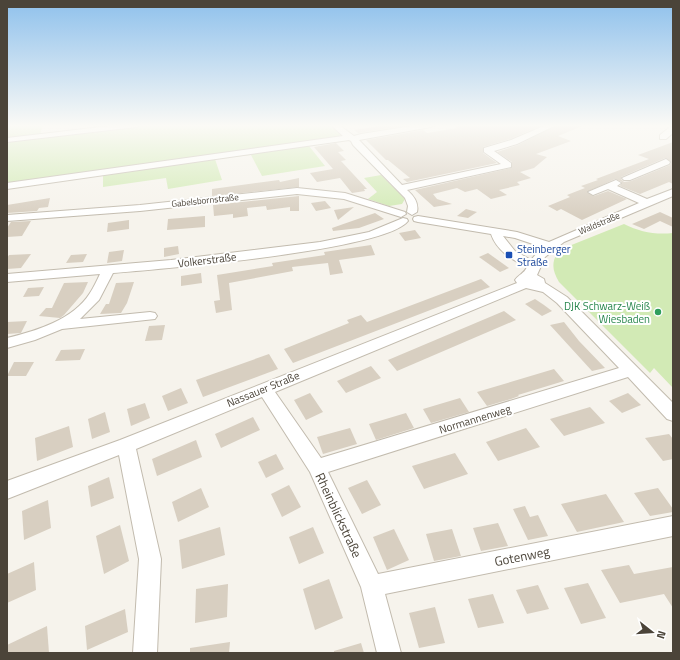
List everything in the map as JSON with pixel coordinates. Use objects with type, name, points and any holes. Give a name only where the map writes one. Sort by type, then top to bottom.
[{"type":"street","points":[[7,186],[229,156]]},
{"type":"street","points":[[369,156],[412,201],[413,209],[408,217],[517,235],[549,246]]},
{"type":"street","points":[[401,188],[508,165],[495,156]]},
{"type":"street","points":[[593,192],[666,161]]},
{"type":"street","points":[[609,186],[647,203]]},
{"type":"street","name":"Gabelsbornstraße","points":[[7,218],[140,208],[297,191],[345,196],[408,217]]},
{"type":"street","name":"Waldstraße","points":[[532,280],[549,246],[673,192]]},
{"type":"street","name":"Volkerstraße","points":[[7,278],[170,265],[341,242],[372,234],[408,217]]},
{"type":"street","points":[[496,231],[501,243],[532,280],[562,300],[632,370],[672,413]]},
{"type":"street","points":[[58,326],[84,308],[93,299],[108,270]]},
{"type":"street","name":"Nassauer Straße","points":[[7,490],[126,445],[532,280]]},
{"type":"street","points":[[7,343],[58,326],[150,316]]},
{"type":"street","name":"Normannenweg","points":[[317,467],[632,370]]},
{"type":"street","name":"Rheinblickstraße","points":[[264,388],[317,467],[372,586],[389,653]]},
{"type":"street","points":[[126,445],[150,560],[141,651]]},
{"type":"street","name":"Gotenweg","points":[[372,586],[673,526]]},
{"type":"green space","points":[[7,156],[244,156],[215,159],[222,180],[168,189],[166,178],[103,187],[103,174],[7,187]]},
{"type":"green space","points":[[251,156],[317,156],[325,166],[262,176]]},
{"type":"green space","points":[[381,175],[405,199],[402,204],[389,206],[368,199],[377,192],[364,178]]},
{"type":"green space","points":[[624,224],[648,232],[660,234],[673,233],[673,388],[654,368],[650,373],[559,282],[555,274],[553,266],[559,250]]},
{"type":"building","points":[[322,156],[342,156],[346,160],[341,161],[367,189],[364,189],[365,191],[352,193],[340,178],[317,182],[310,173],[333,169]]},
{"type":"building","points":[[382,156],[487,156],[497,163],[407,182],[403,179],[410,178]]},
{"type":"building","points":[[503,156],[547,157],[534,168],[520,172],[531,178],[517,182],[520,185],[499,190],[507,195],[491,199],[477,189],[465,192],[457,188],[433,194],[437,199],[452,204],[434,207],[415,190],[511,168],[512,162]]},
{"type":"building","points":[[640,156],[673,156],[673,184],[669,182],[640,194],[620,186],[622,182],[615,179],[587,192],[594,196],[608,191],[627,199],[582,220],[561,209],[557,211],[548,206],[570,197],[567,195],[585,188],[581,186],[598,180],[596,179],[649,159]],"holes":[[[665,158],[671,162],[670,165],[631,181],[624,182],[621,179],[621,177]]]},
{"type":"building","points":[[299,178],[299,187],[212,196],[212,189],[279,180],[280,182]]},
{"type":"building","points":[[299,196],[299,211],[290,211],[290,207],[267,210],[266,206],[247,208],[248,216],[233,218],[233,214],[214,216],[213,205]]},
{"type":"building","points":[[50,198],[48,207],[39,208],[37,211],[7,213],[7,205]]},
{"type":"building","points":[[325,201],[331,208],[316,211],[311,203]]},
{"type":"building","points":[[354,207],[338,220],[334,210]]},
{"type":"building","points":[[466,209],[477,212],[468,218],[457,216]]},
{"type":"building","points":[[660,212],[673,218],[673,227],[660,221],[644,229],[632,224]]},
{"type":"building","points":[[375,213],[384,219],[359,228],[333,231],[332,228]]},
{"type":"building","points":[[205,216],[205,227],[167,230],[168,219]]},
{"type":"building","points":[[129,220],[129,229],[107,232],[108,223]]},
{"type":"building","points":[[31,221],[22,236],[7,237],[7,228],[11,222]]},
{"type":"building","points":[[415,230],[421,238],[405,241],[399,233]]},
{"type":"building","points":[[371,245],[375,255],[339,260],[343,273],[330,275],[328,263],[292,267],[293,271],[229,283],[232,310],[216,313],[214,301],[220,300],[217,275],[273,266],[272,263],[325,255],[324,252]]},
{"type":"building","points":[[178,246],[179,254],[164,257],[164,248]]},
{"type":"building","points":[[124,250],[122,261],[107,263],[109,252]]},
{"type":"building","points":[[488,253],[509,268],[500,272],[479,257]]},
{"type":"building","points":[[31,254],[21,268],[7,269],[7,258],[9,255]]},
{"type":"building","points":[[87,254],[83,262],[66,263],[71,255]]},
{"type":"building","points":[[201,273],[202,283],[181,286],[181,276]]},
{"type":"building","points":[[481,279],[490,287],[293,363],[284,349],[349,323],[347,320],[361,315],[367,322]]},
{"type":"building","points":[[88,282],[83,293],[60,318],[39,316],[46,308],[52,308],[64,283]]},
{"type":"building","points":[[134,282],[127,303],[121,313],[100,314],[106,304],[109,304],[116,283]]},
{"type":"building","points":[[44,287],[39,296],[23,297],[28,288]]},
{"type":"building","points":[[535,299],[552,311],[542,316],[525,304]]},
{"type":"building","points":[[504,311],[516,320],[397,371],[388,360]]},
{"type":"building","points":[[27,321],[21,333],[7,334],[7,322]]},
{"type":"building","points":[[564,322],[579,341],[605,368],[592,371],[550,325]]},
{"type":"building","points":[[165,325],[162,340],[145,341],[149,326]]},
{"type":"building","points":[[85,349],[80,360],[55,361],[61,350]]},
{"type":"building","points":[[269,354],[278,369],[203,397],[196,380]]},
{"type":"building","points":[[14,362],[34,362],[26,376],[7,376]]},
{"type":"building","points":[[371,366],[381,378],[346,393],[337,381]]},
{"type":"building","points":[[554,369],[564,381],[518,395],[519,396],[511,399],[487,406],[477,392]]},
{"type":"building","points":[[181,388],[188,403],[168,411],[162,396]]},
{"type":"building","points":[[310,393],[323,412],[306,420],[294,400]]},
{"type":"building","points":[[628,393],[641,405],[622,413],[609,401]]},
{"type":"building","points":[[460,398],[469,412],[431,423],[423,409]]},
{"type":"building","points":[[145,403],[150,418],[131,426],[127,409]]},
{"type":"building","points":[[590,407],[605,423],[564,436],[550,419]]},
{"type":"building","points":[[105,412],[110,432],[92,439],[88,419]]},
{"type":"building","points":[[406,413],[414,428],[376,440],[369,424]]},
{"type":"building","points":[[253,417],[260,430],[221,448],[215,434]]},
{"type":"building","points":[[69,426],[73,447],[37,461],[35,438]]},
{"type":"building","points":[[350,428],[357,444],[323,454],[317,437]]},
{"type":"building","points":[[526,428],[540,447],[498,461],[486,442]]},
{"type":"building","points":[[669,434],[673,439],[673,459],[663,461],[645,438]]},
{"type":"building","points":[[196,440],[202,457],[157,476],[152,459]]},
{"type":"building","points":[[455,453],[468,474],[424,489],[412,466]]},
{"type":"building","points":[[276,454],[284,469],[266,478],[258,462]]},
{"type":"building","points":[[109,477],[114,498],[91,507],[88,486]]},
{"type":"building","points":[[367,480],[381,505],[362,514],[348,488]]},
{"type":"building","points":[[289,485],[301,507],[282,517],[271,494]]},
{"type":"building","points":[[201,488],[209,507],[178,522],[172,502]]},
{"type":"building","points":[[658,488],[673,509],[673,512],[650,516],[634,493]]},
{"type":"building","points":[[606,494],[624,522],[577,532],[561,504]]},
{"type":"building","points":[[48,500],[51,528],[24,540],[22,511]]},
{"type":"building","points":[[525,506],[530,517],[538,515],[548,536],[528,540],[513,509]]},
{"type":"building","points":[[498,523],[508,546],[481,551],[473,528]]},
{"type":"building","points":[[120,525],[129,561],[104,574],[96,536]]},
{"type":"building","points":[[220,527],[225,555],[182,569],[179,540]]},
{"type":"building","points":[[313,527],[324,553],[299,564],[289,537]]},
{"type":"building","points":[[394,529],[409,560],[387,570],[373,537]]},
{"type":"building","points":[[452,529],[461,556],[434,561],[426,534]]},
{"type":"building","points":[[34,562],[36,590],[7,603],[7,574]]},
{"type":"building","points":[[629,565],[634,574],[673,567],[673,608],[664,594],[620,603],[601,570]]},
{"type":"building","points":[[329,579],[343,618],[315,630],[303,589]]},
{"type":"building","points":[[588,583],[606,618],[581,624],[564,588]]},
{"type":"building","points":[[228,584],[227,617],[195,623],[196,589]]},
{"type":"building","points":[[538,585],[549,609],[527,614],[516,590]]},
{"type":"building","points":[[493,594],[504,623],[478,628],[468,599]]},
{"type":"building","points":[[435,607],[445,643],[419,648],[409,613]]},
{"type":"building","points":[[125,609],[128,632],[87,650],[85,626]]},
{"type":"building","points":[[47,626],[49,653],[7,653],[7,645]]},
{"type":"building","points":[[230,642],[229,653],[190,653],[190,648]]},
{"type":"building","points":[[361,643],[364,653],[334,653],[334,651]]},
{"type":"place","name":"Steinberger Straße","points":[[509,255]]},
{"type":"place","name":"DJK Schwarz-Weiß Wiesbaden","points":[[658,312]]}]
